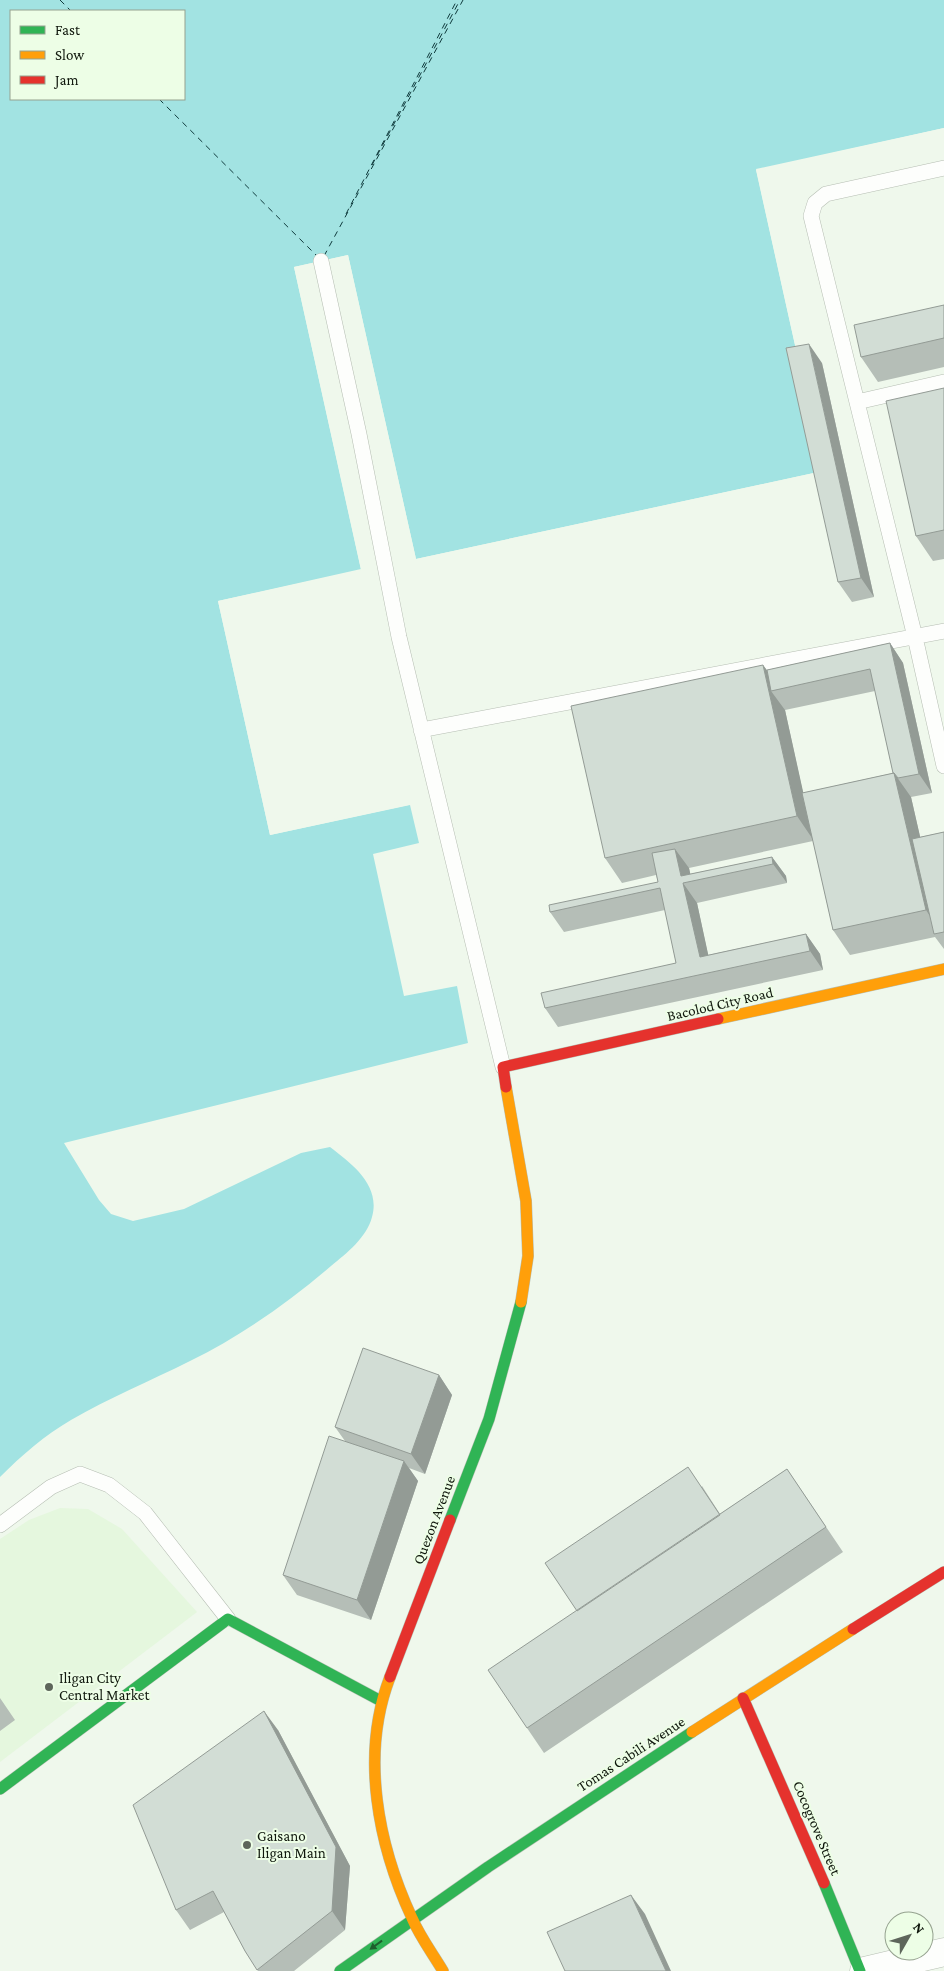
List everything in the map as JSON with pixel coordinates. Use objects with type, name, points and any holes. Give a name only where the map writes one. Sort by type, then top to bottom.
[{"type":"street","name":"Bacolod City Road","points":[[503,1067],[944,969]]},
{"type":"street","name":"Quezon Avenue","points":[[443,1971],[412,1919],[384,1844],[374,1768],[381,1701],[489,1419],[520,1308],[528,1256],[526,1202],[503,1067]]},
{"type":"street","name":"Tomas Cabili Avenue","points":[[340,1971],[412,1919],[743,1698],[944,1572]]},
{"type":"street","points":[[0,1789],[228,1618],[381,1701]]},
{"type":"street","name":"Cocogrove Street","points":[[743,1698],[801,1826],[860,1971]]},
{"type":"street","points":[[864,1971],[944,1952]]},
{"type":"lane","points":[[944,168],[826,194],[815,203],[811,216],[915,637],[944,766]]},
{"type":"lane","points":[[321,261],[361,444],[399,637],[421,730],[440,798],[503,1067]]},
{"type":"lane","points":[[857,402],[944,382]]},
{"type":"lane","points":[[421,730],[944,631]]},
{"type":"lane","points":[[0,1525],[51,1487],[80,1474],[109,1485],[144,1513],[228,1618]]},
{"type":"shaded area","name":"Iligan City Central Market","points":[[60,1508],[88,1509],[122,1529],[197,1612],[0,1762],[0,1539],[29,1520]]},
{"type":"water","points":[[0,0],[944,0],[944,128],[756,170],[823,471],[416,559],[348,255],[294,267],[361,570],[218,601],[270,835],[410,805],[419,843],[373,854],[404,996],[457,986],[468,1043],[64,1143],[99,1200],[111,1214],[133,1221],[184,1209],[301,1153],[330,1147],[363,1176],[372,1195],[374,1206],[366,1231],[350,1250],[264,1318],[228,1341],[71,1420],[52,1432],[16,1461],[0,1477]]},
{"type":"pier","points":[[944,128],[944,131],[759,171],[825,471],[824,474],[417,562],[414,560],[346,258],[297,269],[364,570],[221,603],[271,832],[410,802],[413,804],[270,835],[218,601],[361,569],[294,267],[348,255],[416,559],[823,471],[756,169]]},
{"type":"building","points":[[944,305],[944,338],[861,357],[854,325]]},
{"type":"building","points":[[809,344],[861,578],[838,582],[786,348]]},
{"type":"building","points":[[944,388],[944,530],[916,536],[886,401]]},
{"type":"building","points":[[890,643],[919,774],[898,778],[893,773],[870,669],[771,691],[767,670]]},
{"type":"building","points":[[763,665],[797,816],[605,858],[571,706]]},
{"type":"building","points":[[894,773],[926,910],[833,930],[802,793]]},
{"type":"building","points":[[944,832],[944,932],[934,934],[912,839]]},
{"type":"building","points":[[675,849],[681,876],[772,857],[773,864],[683,883],[700,957],[806,934],[810,951],[545,1008],[541,993],[676,963],[660,888],[550,912],[549,905],[658,882],[652,853]]},
{"type":"building","points":[[363,1348],[439,1375],[411,1454],[335,1427]]},
{"type":"building","points":[[329,1436],[404,1461],[357,1600],[283,1575]]},
{"type":"building","points":[[688,1467],[720,1515],[577,1611],[545,1563]]},
{"type":"building","points":[[787,1469],[826,1527],[527,1728],[488,1670]]},
{"type":"building","name":"Gaisano Iligan Main","points":[[264,1711],[336,1847],[332,1911],[257,1970],[213,1891],[176,1910],[133,1805]]},
{"type":"building","points":[[631,1895],[666,1971],[565,1971],[547,1932]]},
{"type":"ferry route","points":[[60,0],[70,10]]},
{"type":"ferry route","points":[[346,214],[457,0]]},
{"type":"ferry route","points":[[372,165],[460,0]]},
{"type":"ferry route","points":[[324,256],[463,0]]},
{"type":"ferry route","points":[[160,100],[316,255]]},
{"type":"traffic: fast","points":[[450,1520],[489,1419],[521,1302]]},
{"type":"traffic: fast","points":[[0,1789],[228,1619],[381,1701]]},
{"type":"traffic: fast","points":[[340,1971],[488,1867],[692,1732]]},
{"type":"traffic: fast","points":[[824,1883],[860,1971]]},
{"type":"traffic: slow","points":[[718,1019],[944,969]]},
{"type":"traffic: slow","points":[[506,1087],[526,1201],[528,1256],[521,1302]]},
{"type":"traffic: slow","points":[[692,1732],[853,1629]]},
{"type":"traffic: slow","points":[[390,1677],[381,1707],[376,1737],[375,1768],[382,1830],[400,1890],[415,1925],[443,1971]]},
{"type":"traffic: jam","points":[[506,1087],[503,1067],[718,1019]]},
{"type":"traffic: jam","points":[[390,1677],[450,1520]]},
{"type":"traffic: jam","points":[[853,1629],[944,1572]]},
{"type":"traffic: jam","points":[[743,1698],[824,1883]]},
{"type":"place","name":"Iligan City Central Market","points":[[49,1687]]},
{"type":"place","name":"Gaisano Iligan Main","points":[[247,1845]]}]
